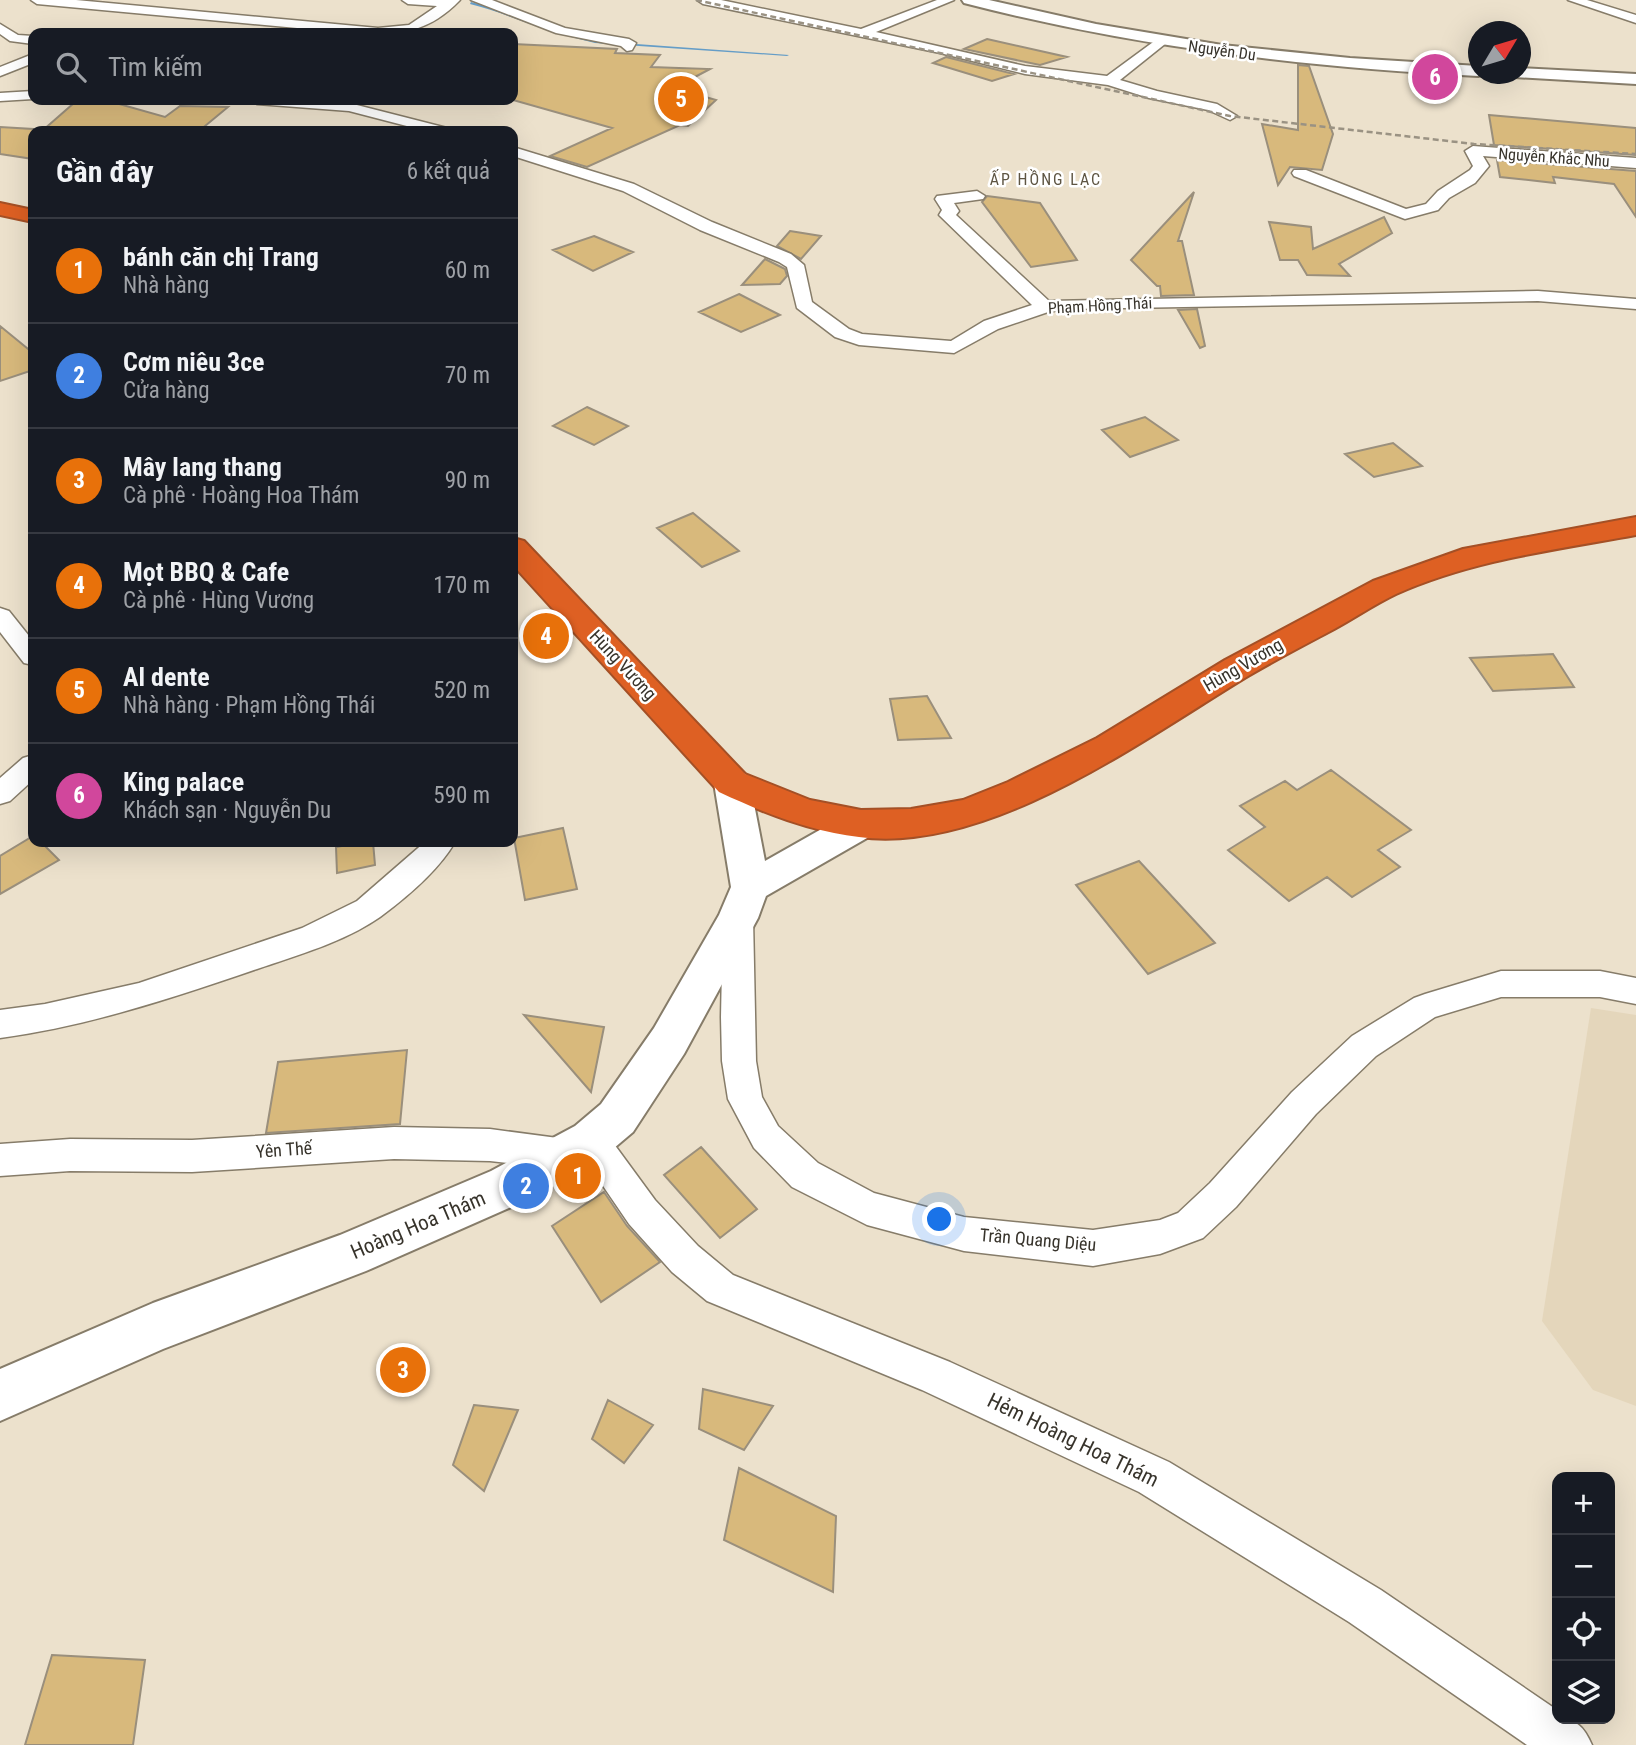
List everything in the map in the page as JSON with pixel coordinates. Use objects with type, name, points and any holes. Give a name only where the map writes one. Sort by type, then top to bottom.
[{"type":"highway","points":[[0,209],[28,215]]},
{"type":"highway","name":"Hùng Vương","points":[[518,552],[732,783],[768,800],[807,813],[861,824],[911,823],[969,812],[1021,791],[1109,747],[1248,661],[1384,588],[1463,558],[1636,526]]},
{"type":"street","points":[[37,0],[335,28]]},
{"type":"street","points":[[408,0],[451,2]]},
{"type":"street","points":[[477,0],[500,6],[538,23],[586,37],[628,45]]},
{"type":"street","points":[[703,0],[1025,69],[1110,81],[1154,95],[1212,107],[1230,116]]},
{"type":"street","points":[[861,33],[948,0]]},
{"type":"street","name":"Nguyễn Du","points":[[970,0],[1071,24],[1160,41],[1294,59],[1468,70]]},
{"type":"street","points":[[1574,0],[1636,19]]},
{"type":"street","points":[[412,28],[451,2]]},
{"type":"street","points":[[0,29],[15,37],[28,39]]},
{"type":"street","points":[[1110,81],[1160,41]]},
{"type":"street","points":[[0,72],[28,60]]},
{"type":"street","points":[[1531,74],[1636,79]]},
{"type":"street","points":[[0,97],[28,95]]},
{"type":"street","points":[[323,105],[349,107],[423,126]]},
{"type":"street","name":"Phạm Hồng Thái","points":[[518,151],[578,167],[607,178],[664,202],[673,210],[710,227],[785,257],[794,265],[803,304],[842,333],[859,339],[954,347],[991,325],[1045,307],[1116,302],[1225,303],[1538,296],[1636,304]]},
{"type":"street","name":"Nguyễn Khắc Nhu","points":[[1300,173],[1405,214],[1432,207],[1440,194],[1472,180],[1481,166],[1473,151],[1636,163]]},
{"type":"street","points":[[976,196],[943,199],[951,211],[947,215],[996,264],[1045,307]]},
{"type":"street","points":[[0,616],[28,651]]},
{"type":"street","points":[[0,794],[28,769]]},
{"type":"street","points":[[732,783],[744,903],[861,824]]},
{"type":"street","points":[[0,1024],[45,1018],[139,996],[333,928],[368,909],[433,854],[437,847]]},
{"type":"street","name":"Trần Quang Diệu","points":[[744,903],[737,1028],[745,1099],[766,1137],[805,1175],[867,1208],[964,1234],[1093,1248],[1160,1237],[1189,1226],[1223,1195],[1304,1103],[1364,1046],[1425,1007],[1501,984],[1600,984],[1636,991]]},
{"type":"street","name":"Hoàng Hoa Thám","points":[[0,1395],[153,1328],[349,1255],[508,1186],[579,1147],[617,1118],[669,1041],[744,903]]},
{"type":"street","name":"Yên Thế","points":[[0,1160],[70,1154],[192,1156],[394,1143],[579,1147]]},
{"type":"street","name":"Hẻm Hoàng Hoa Thám","points":[[579,1147],[685,1259],[720,1288],[936,1376],[1154,1477],[1365,1606],[1567,1745]]},
{"type":"shaded area","points":[[1591,1008],[1636,1015],[1636,1406],[1593,1390],[1542,1321]]},
{"type":"building","points":[[987,39],[1067,57],[1040,65],[964,49]]},
{"type":"building","points":[[518,44],[617,49],[615,53],[660,55],[651,67],[710,69],[674,88],[716,100],[688,126],[680,125],[587,167],[550,156],[612,128],[518,101]]},
{"type":"building","points":[[946,57],[1014,74],[992,81],[933,63]]},
{"type":"building","points":[[1298,65],[1309,66],[1333,134],[1322,170],[1290,167],[1278,185],[1262,124],[1298,130]]},
{"type":"building","points":[[72,105],[123,105],[165,117],[180,106],[228,107],[205,126],[48,126]]},
{"type":"building","points":[[1489,115],[1636,128],[1636,155],[1494,145]]},
{"type":"building","points":[[0,127],[28,129],[28,158],[0,154]]},
{"type":"building","points":[[1497,160],[1636,171],[1636,217],[1614,184],[1553,177],[1555,183],[1500,177]]},
{"type":"building","points":[[1194,192],[1178,241],[1182,241],[1194,295],[1161,296],[1160,286],[1131,260]]},
{"type":"building","points":[[987,196],[1040,203],[1077,260],[1031,267],[982,202]]},
{"type":"building","points":[[1384,217],[1392,233],[1339,264],[1350,276],[1307,275],[1298,260],[1280,260],[1269,222],[1311,227],[1313,249]]},
{"type":"building","points":[[790,231],[821,236],[801,259],[777,246]]},
{"type":"building","points":[[594,236],[633,252],[593,271],[553,250]]},
{"type":"building","points":[[765,259],[785,269],[787,276],[780,284],[742,285]]},
{"type":"building","points":[[739,294],[780,315],[741,332],[699,312]]},
{"type":"building","points":[[1197,309],[1205,346],[1200,348],[1178,310]]},
{"type":"building","points":[[0,326],[28,349],[28,372],[0,381]]},
{"type":"building","points":[[587,407],[628,426],[594,445],[553,426]]},
{"type":"building","points":[[1145,417],[1178,440],[1130,457],[1102,430]]},
{"type":"building","points":[[1393,443],[1422,466],[1374,477],[1345,454]]},
{"type":"building","points":[[693,513],[739,551],[702,567],[657,528]]},
{"type":"building","points":[[1553,654],[1574,687],[1493,691],[1470,658]]},
{"type":"building","points":[[927,696],[951,738],[898,740],[890,699]]},
{"type":"building","points":[[1331,770],[1411,830],[1378,850],[1400,867],[1352,897],[1327,877],[1289,901],[1228,850],[1265,827],[1240,806],[1285,781],[1297,790]]},
{"type":"building","points":[[563,828],[577,889],[525,900],[516,847],[518,847],[518,837]]},
{"type":"building","points":[[28,839],[28,847],[46,847],[59,860],[0,894],[0,856]]},
{"type":"building","points":[[336,847],[373,847],[375,865],[337,873]]},
{"type":"building","points":[[1139,861],[1215,943],[1148,974],[1076,885]]},
{"type":"building","points":[[524,1015],[604,1027],[591,1092]]},
{"type":"building","points":[[407,1050],[400,1124],[266,1133],[278,1062]]},
{"type":"building","points":[[701,1147],[757,1209],[720,1238],[664,1175]]},
{"type":"building","points":[[604,1192],[627,1226],[660,1262],[601,1302],[552,1226]]},
{"type":"building","points":[[703,1389],[773,1406],[744,1450],[699,1429]]},
{"type":"building","points":[[608,1400],[653,1425],[624,1463],[592,1439]]},
{"type":"building","points":[[474,1405],[518,1410],[484,1491],[453,1465]]},
{"type":"building","points":[[739,1468],[836,1516],[833,1592],[724,1540]]},
{"type":"building","points":[[52,1655],[145,1660],[133,1745],[25,1745]]},
{"type":"waterway","points":[[471,3],[558,32]]},
{"type":"waterway","points":[[572,36],[595,42],[787,55]]},
{"type":"railway","points":[[696,0],[1230,116],[1474,144],[1636,154]]},
{"type":"place","name":"King palace","points":[[1435,77]]},
{"type":"place","name":"Al dente","points":[[681,99]]},
{"type":"place","name":"Mọt BBQ & Cafe","points":[[546,636]]},
{"type":"place","name":"bánh căn chị Trang","points":[[578,1176]]},
{"type":"place","name":"Cơm niêu 3ce","points":[[526,1186]]},
{"type":"place","name":"Mây lang thang","points":[[403,1370]]},
{"type":"district","name":"ẤP HỒNG LẠC","points":[[1046,179]]}]
